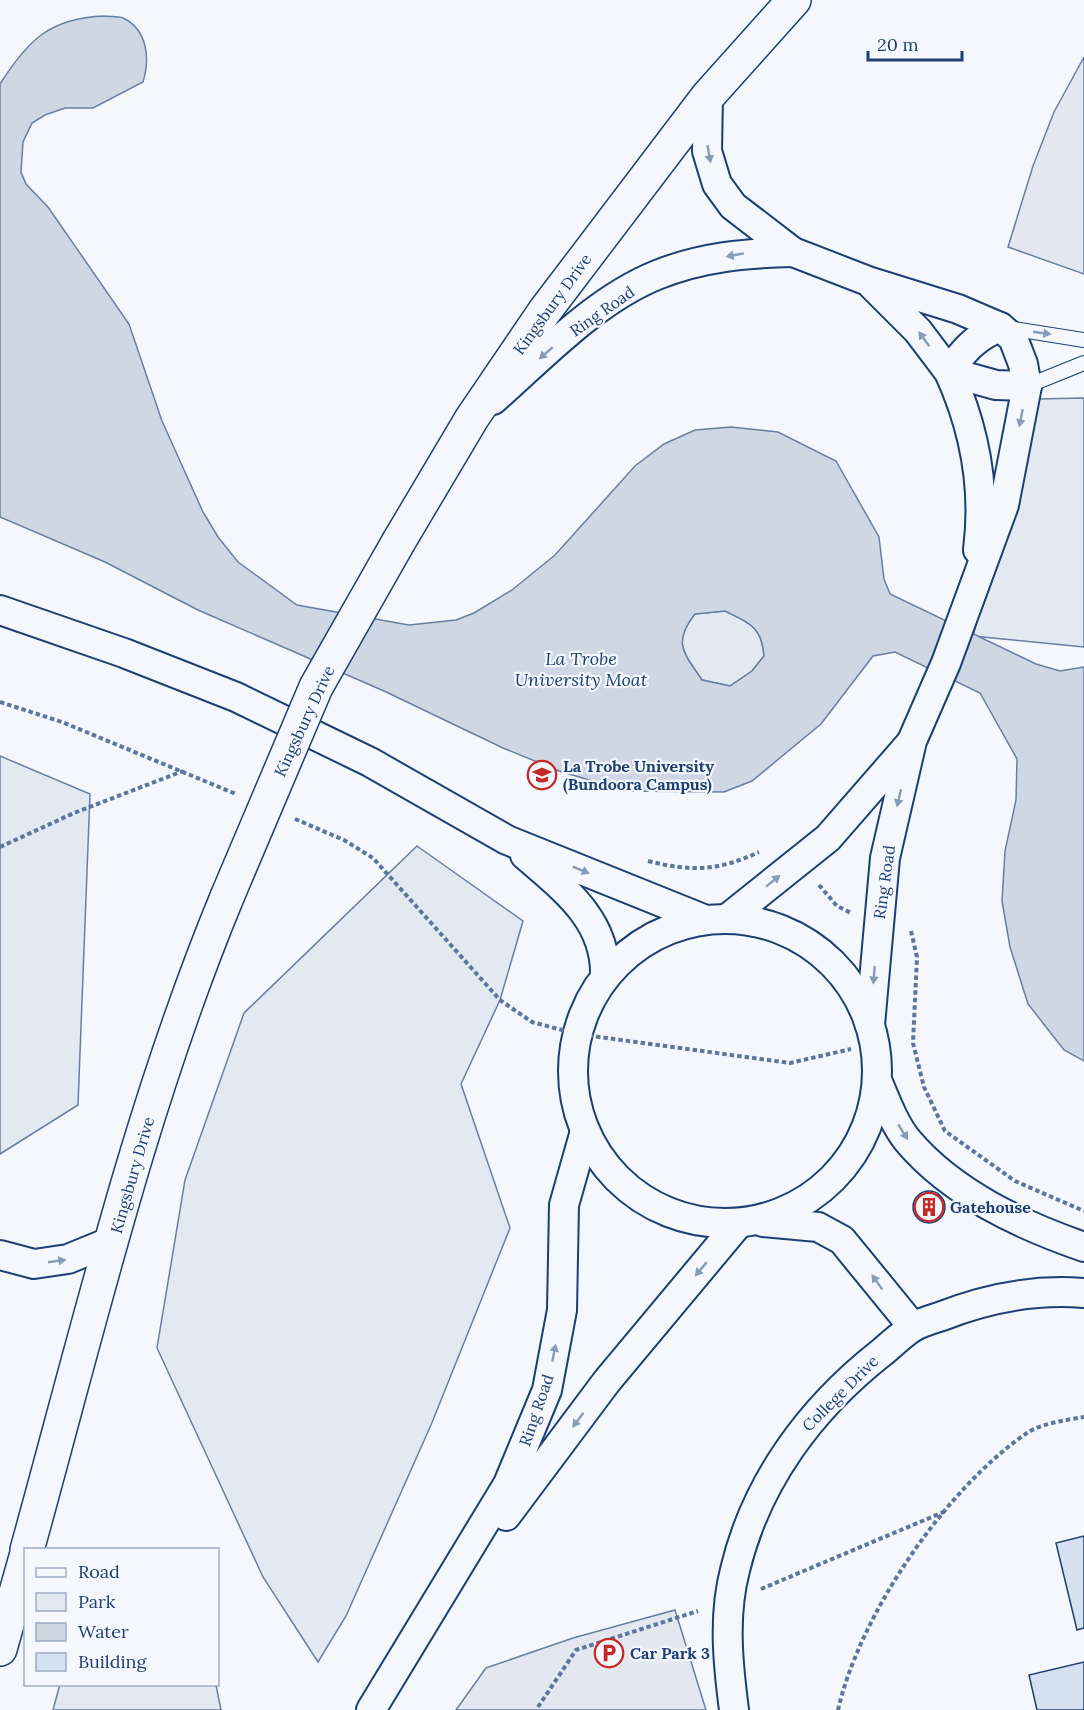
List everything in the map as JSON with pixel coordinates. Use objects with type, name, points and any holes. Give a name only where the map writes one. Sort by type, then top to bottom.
[{"type":"main road","name":"Kingsbury Drive","points":[[28,1548],[112,1241],[190,987],[316,687],[472,418],[544,312],[708,96],[794,0]]},
{"type":"main road","points":[[0,1649],[24,1564]]},
{"type":"street","name":"Ring Road","points":[[708,96],[707,151],[717,184],[733,206],[793,252],[868,281],[958,309],[1000,327],[1013,338],[1023,364],[1027,386],[1004,505],[946,663],[912,741],[885,858],[872,1034]]},
{"type":"street","name":"Ring Road","points":[[472,418],[564,337],[612,299],[656,275],[695,262],[738,255],[793,252]]},
{"type":"street","name":"Ring Road","points":[[868,281],[918,331],[949,372],[965,406],[981,484],[981,528],[972,593]]},
{"type":"street","points":[[1000,327],[982,334],[968,346],[949,372],[996,385],[1027,386]]},
{"type":"street","points":[[0,610],[124,653],[236,698],[369,762],[507,840],[717,919],[765,924],[800,938],[830,961],[854,990],[872,1034],[877,1080],[907,1140],[932,1165],[994,1208],[1044,1233],[1084,1247]]},
{"type":"street","name":"Ring Road","points":[[717,919],[828,838],[912,741]]},
{"type":"street","points":[[507,840],[573,897],[593,922],[606,960],[605,976]]},
{"type":"street","points":[[717,919],[667,929],[633,949],[605,976],[588,1004],[577,1034],[573,1084],[585,1131],[610,1172],[646,1203],[691,1221],[818,1227],[842,1240],[913,1327]]},
{"type":"street","points":[[748,1223],[804,1202],[842,1171],[867,1128],[877,1080]]},
{"type":"street","name":"Ring Road","points":[[371,1710],[508,1484],[547,1390],[562,1310],[564,1205],[585,1131]]},
{"type":"street","name":"Ring Road","points":[[419,1630],[607,1381],[748,1223]]},
{"type":"street","points":[[0,1255],[34,1264],[68,1259],[112,1241]]},
{"type":"street","name":"College Drive","points":[[734,1710],[726,1650],[734,1571],[762,1491],[795,1438],[821,1408],[862,1368],[913,1327],[979,1302],[1056,1291],[1084,1293]]},
{"type":"lane","points":[[1000,327],[1084,340]]},
{"type":"lane","points":[[1027,386],[1084,363]]},
{"type":"path","points":[[0,702],[62,722],[237,794]]},
{"type":"path","points":[[0,847],[74,813],[184,771]]},
{"type":"path","points":[[291,817],[344,840],[374,858],[500,1000],[532,1022],[577,1034],[790,1063],[872,1034]]},
{"type":"path","points":[[838,1710],[862,1640],[914,1550],[968,1484],[1029,1432],[1084,1417]]},
{"type":"path","points":[[612,1639],[617,1664]]},
{"type":"green space","points":[[1084,398],[1084,647],[973,636],[1036,399]]},
{"type":"green space","points":[[725,611],[753,627],[760,638],[764,656],[752,671],[730,686],[702,680],[686,655],[682,641],[687,624],[694,614]]},
{"type":"green space","points":[[0,756],[90,794],[78,1105],[0,1154]]},
{"type":"green space","points":[[417,846],[523,921],[500,1000],[461,1084],[510,1228],[431,1425],[346,1616],[318,1662],[263,1577],[157,1348],[185,1180],[244,1013]]},
{"type":"green space","points":[[59,1686],[216,1686],[221,1710],[53,1710]]},
{"type":"shaded area","points":[[1084,57],[1084,274],[1008,247],[1033,166],[1054,112]]},
{"type":"shaded area","name":"Car Park 3","points":[[675,1610],[706,1710],[456,1710],[486,1668],[573,1638]]},
{"type":"water","name":"La Trobe University Moat","points":[[121,17],[138,30],[146,55],[143,82],[93,108],[65,108],[45,115],[32,123],[23,142],[21,172],[26,184],[48,207],[129,324],[162,421],[203,512],[218,537],[238,562],[297,605],[409,625],[456,620],[474,613],[512,590],[555,555],[635,466],[664,444],[695,430],[731,427],[778,432],[836,461],[879,537],[884,579],[890,594],[1036,664],[1060,671],[1084,667],[1084,1061],[1064,1050],[1028,1004],[1010,947],[1002,901],[1005,851],[1016,800],[1017,759],[980,693],[895,652],[873,656],[821,724],[752,781],[724,792],[626,791],[559,771],[503,748],[384,691],[198,610],[105,562],[0,517],[0,84],[20,55],[42,34],[69,21]],"holes":[[[725,611],[753,627],[760,638],[764,656],[752,671],[730,686],[702,680],[686,655],[682,641],[688,624],[695,614]]]},
{"type":"building","name":"Gatehouse","points":[[929,1191],[941,1195],[945,1207],[941,1219],[929,1223],[917,1219],[913,1207],[917,1195]]},
{"type":"building","points":[[1084,1536],[1084,1628],[1077,1630],[1056,1543]]},
{"type":"building","points":[[1084,1662],[1084,1710],[1037,1710],[1029,1675]]},
{"type":"place","name":"La Trobe University (Bundoora Campus)","points":[[542,775]]},
{"type":"place","name":"Gatehouse","points":[[929,1207]]},
{"type":"place","name":"Car Park 3","points":[[609,1653]]}]
